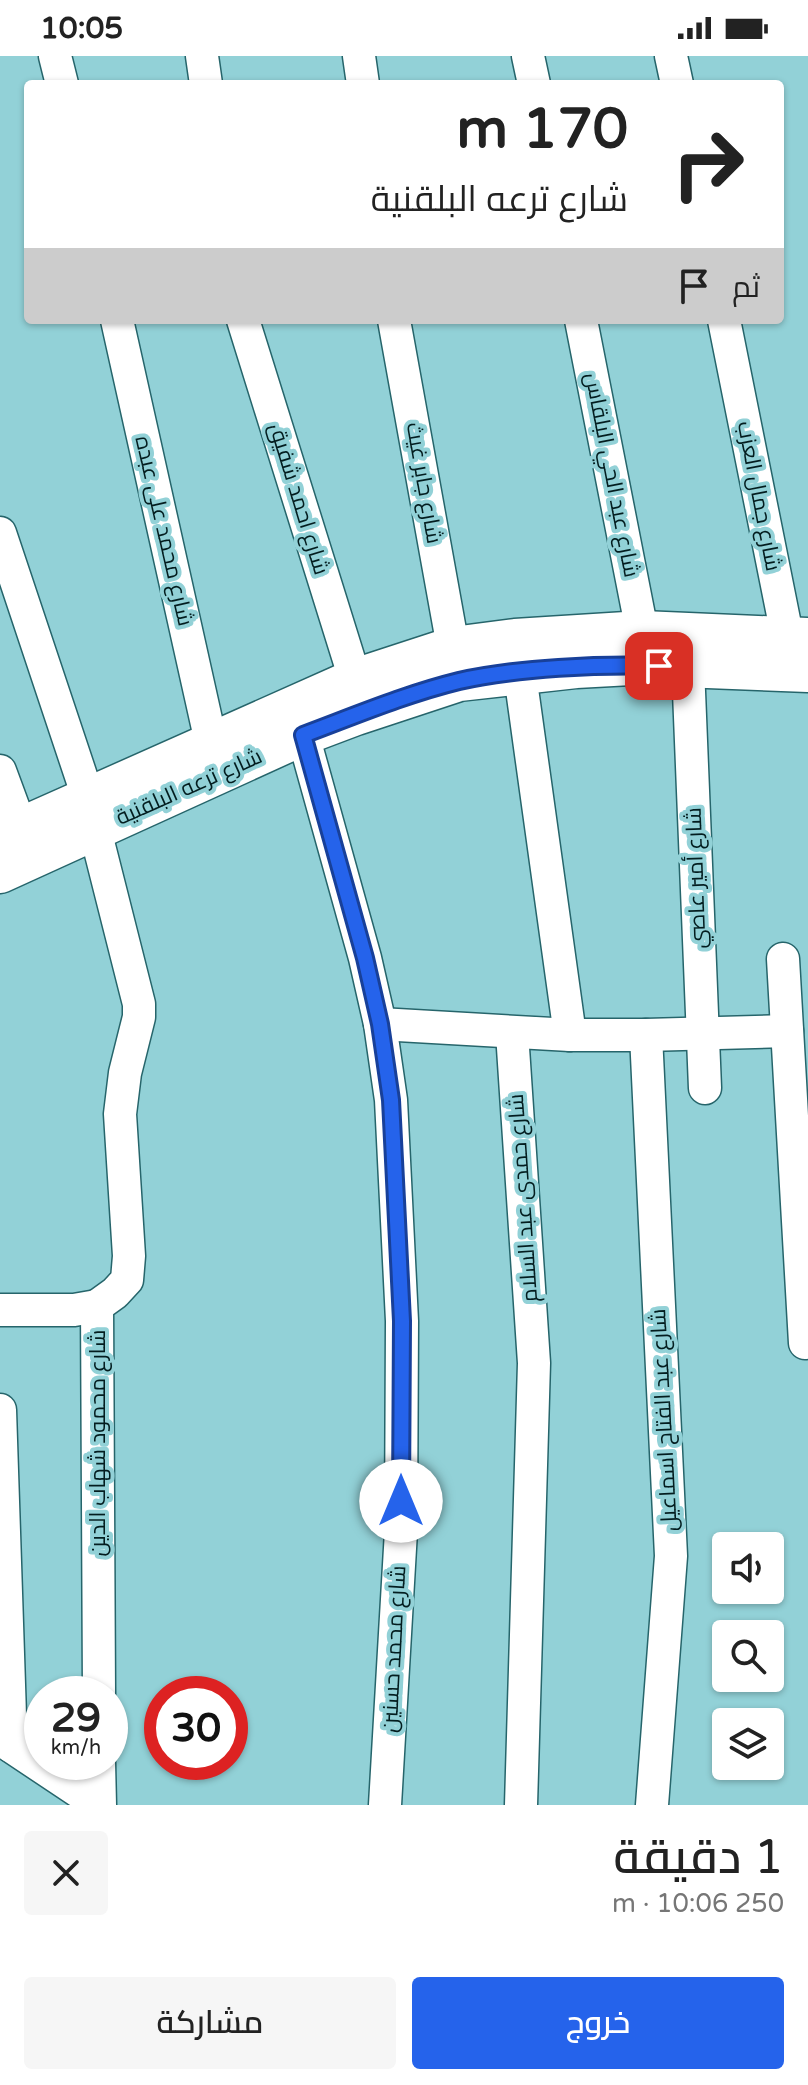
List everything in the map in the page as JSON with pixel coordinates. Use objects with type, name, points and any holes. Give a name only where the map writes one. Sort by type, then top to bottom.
[{"type":"street","points":[[55,56],[61,80]]},
{"type":"street","points":[[202,56],[205,80]]},
{"type":"street","points":[[359,56],[362,80]]},
{"type":"street","points":[[528,56],[533,80]]},
{"type":"street","points":[[671,56],[676,80]]},
{"type":"street","name":"شارع محمد على عبده","points":[[118,324],[211,742]]},
{"type":"street","name":"شارع احمد شفيق","points":[[244,324],[355,679]]},
{"type":"street","name":"شارع جابر غيث","points":[[395,324],[453,647]]},
{"type":"street","name":"شارع عبد الحي البلقاس","points":[[582,324],[642,631]]},
{"type":"street","name":"شارع جمال العزب","points":[[725,324],[799,654]]},
{"type":"street","points":[[0,533],[92,814]]},
{"type":"street","name":"شارع ترعه البلقنية","points":[[10,833],[92,814],[356,715],[459,681],[517,656],[642,631],[799,654]]},
{"type":"street","name":"شارع ترعه البلقنية","points":[[0,873],[211,742],[355,679],[453,647],[517,656],[688,667],[799,654]]},
{"type":"street","points":[[517,656],[570,1035]]},
{"type":"street","name":"شارع أمير عاصي","points":[[688,667],[705,1088]]},
{"type":"street","name":"شارع محمد حسنين","points":[[303,735],[365,958],[380,1024],[391,1100],[402,1321],[401,1531],[385,1805]]},
{"type":"street","points":[[0,771],[10,833]]},
{"type":"street","name":"شارع محمود شهاب الدين","points":[[92,814],[139,1004],[120,1114],[129,1256],[127,1280],[97,1306],[99,1676]]},
{"type":"street","points":[[783,959],[805,1343]]},
{"type":"street","points":[[380,1024],[570,1035],[787,1031]]},
{"type":"street","name":"شارع حمدى عبد السلام","points":[[512,1033],[534,1363],[521,1805]]},
{"type":"street","name":"شارع عبد الفتاح اسماعيل","points":[[646,1035],[671,1556],[652,1805]]},
{"type":"street","points":[[0,1310],[74,1310],[97,1306]]},
{"type":"street","points":[[0,1410],[6,1743],[99,1805]]},
{"type":"street","points":[[99,1780],[99,1805]]},
{"type":"route","points":[[401,1501],[402,1321],[391,1100],[380,1024],[365,958],[303,735],[459,681],[576,668],[659,666]]}]
